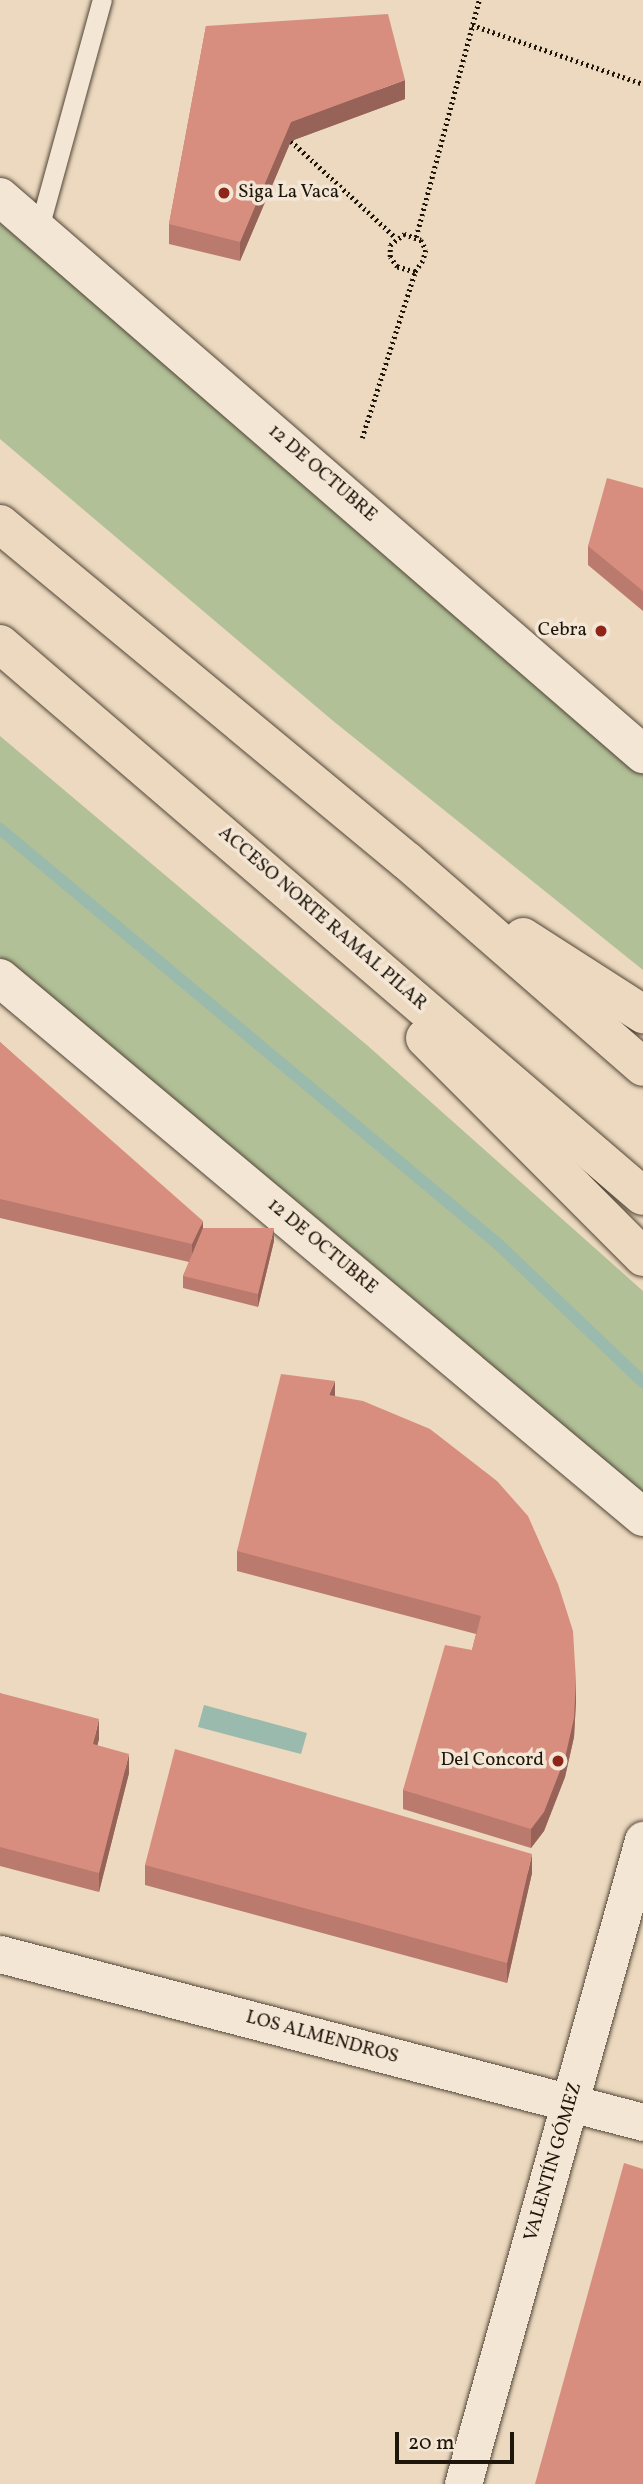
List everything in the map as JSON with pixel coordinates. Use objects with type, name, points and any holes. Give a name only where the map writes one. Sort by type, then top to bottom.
[{"type":"highway","points":[[0,524],[407,861],[643,1067]]},
{"type":"highway","name":"ACCESO NORTE RAMAL PILAR","points":[[0,644],[643,1196]]},
{"type":"highway","points":[[209,821],[643,1257]]},
{"type":"highway","points":[[407,861],[643,1014]]},
{"type":"street","name":"12 DE OCTUBRE","points":[[0,197],[39,228],[643,754]]},
{"type":"street","name":"12 DE OCTUBRE","points":[[0,978],[643,1517]]},
{"type":"street","name":"VALENTÍN GÓMEZ","points":[[463,2484],[643,1840]]},
{"type":"street","name":"LOS ALMENDROS","points":[[0,1954],[643,2122]]},
{"type":"lane","points":[[39,228],[102,0]]},
{"type":"path","points":[[416,237],[479,0]]},
{"type":"path","points":[[472,25],[643,84]]},
{"type":"path","points":[[291,141],[396,238]]},
{"type":"path","points":[[362,438],[415,272],[423,261],[426,250],[421,240],[404,234],[396,238],[389,252],[393,263],[415,272]]},
{"type":"shaded area","points":[[0,223],[123,324],[643,773],[643,970],[332,720],[0,439]]},
{"type":"shaded area","points":[[0,736],[368,1046],[643,1291],[643,1493],[322,1222],[0,957]]},
{"type":"shaded area","points":[[204,1705],[307,1733],[301,1754],[198,1727]]},
{"type":"building","name":"Siga La Vaca","points":[[388,14],[405,80],[291,122],[240,242],[169,224],[206,26]]},
{"type":"building","points":[[607,478],[643,488],[643,591],[588,546]]},
{"type":"building","points":[[0,1042],[203,1221],[192,1244],[0,1199]]},
{"type":"building","points":[[203,1228],[274,1228],[258,1294],[183,1276]]},
{"type":"building","points":[[281,1374],[335,1381],[329,1395],[363,1401],[430,1429],[497,1481],[528,1516],[558,1584],[573,1631],[576,1681],[574,1718],[565,1758],[544,1812],[531,1829],[403,1790],[445,1645],[472,1650],[481,1616],[237,1551]]},
{"type":"building","points":[[0,1693],[99,1719],[93,1744],[129,1754],[99,1873],[0,1847]]},
{"type":"building","points":[[175,1749],[532,1854],[507,1963],[145,1865]]},
{"type":"building","points":[[624,2163],[643,2169],[643,2484],[535,2484]]},
{"type":"waterway","points":[[0,829],[498,1244],[643,1382]]},
{"type":"place","name":"Siga La Vaca","points":[[224,193]]},
{"type":"place","name":"Cebra","points":[[601,631]]},
{"type":"place","name":"Del Concord","points":[[558,1761]]}]
